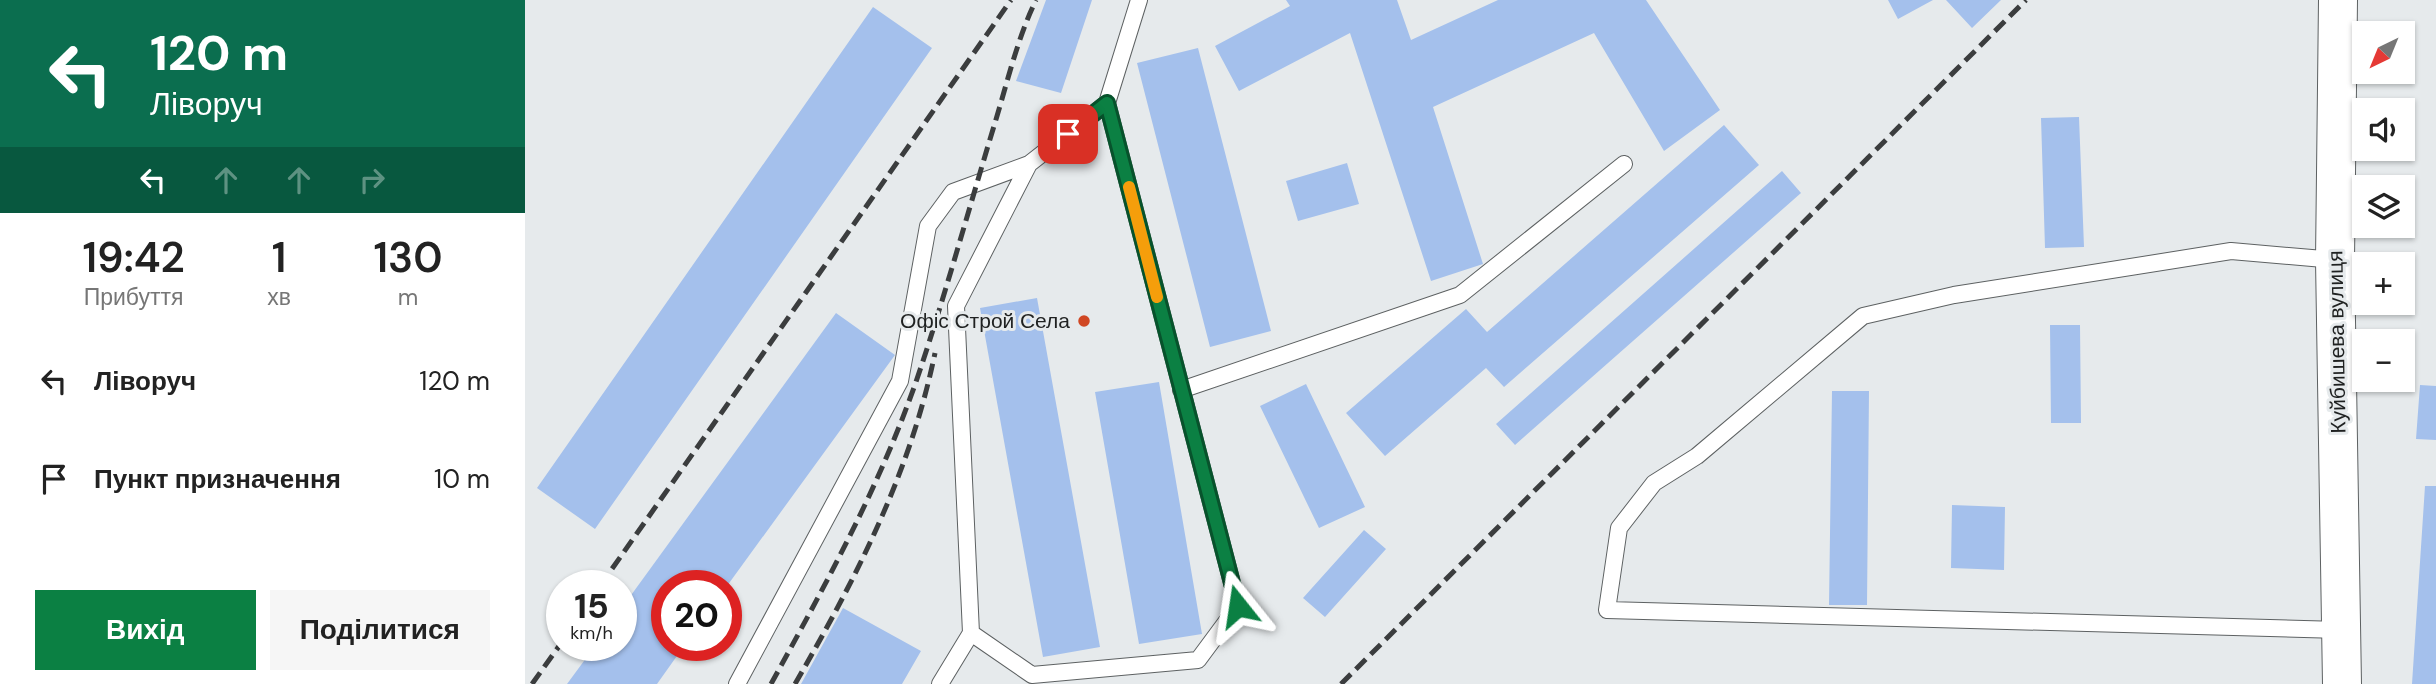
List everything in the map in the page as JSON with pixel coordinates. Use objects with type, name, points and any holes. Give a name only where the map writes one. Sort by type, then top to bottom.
[{"type":"main road","name":"Куйбишева вулиця","points":[[2338,0],[2335,260],[2342,684]]},
{"type":"lane","points":[[971,634],[1032,675],[1198,660],[1238,606],[1107,103],[1139,0]]},
{"type":"lane","points":[[737,684],[900,381],[928,226],[954,192],[1029,164],[1107,103]]},
{"type":"lane","points":[[940,684],[971,634],[956,306],[1029,164]]},
{"type":"lane","points":[[1181,390],[1460,295],[1624,164]]},
{"type":"lane","points":[[2335,260],[2231,251],[1954,295],[1863,316],[1696,456],[1654,483],[1619,528],[1607,610],[2343,631]]},
{"type":"building","points":[[1046,0],[1092,0],[1061,93],[1016,81]]},
{"type":"building","points":[[1286,0],[1397,0],[1411,40],[1498,0],[1646,0],[1720,110],[1664,151],[1594,33],[1433,107],[1483,264],[1431,281],[1350,33],[1239,91],[1215,46],[1290,6]]},
{"type":"building","points":[[1888,0],[1933,0],[1898,19]]},
{"type":"building","points":[[1946,0],[2001,0],[1972,28]]},
{"type":"building","points":[[873,7],[932,48],[595,529],[537,488]]},
{"type":"building","points":[[1198,48],[1271,331],[1210,347],[1137,63]]},
{"type":"building","points":[[2079,117],[2084,247],[2045,248],[2041,118]]},
{"type":"building","points":[[1724,125],[1759,165],[1504,387],[1486,368],[1385,456],[1346,413],[1466,309],[1487,332]]},
{"type":"building","points":[[1347,163],[1359,204],[1298,221],[1286,181]]},
{"type":"building","points":[[1782,171],[1801,193],[1515,445],[1496,424]]},
{"type":"building","points":[[1037,298],[1100,647],[1043,657],[980,308]]},
{"type":"building","points":[[836,313],[895,355],[739,570],[651,570],[651,661],[673,661],[657,684],[567,684],[584,661],[637,661],[637,587]]},
{"type":"building","points":[[2050,325],[2080,325],[2081,423],[2051,423]]},
{"type":"building","points":[[1159,382],[1202,634],[1139,644],[1095,392]]},
{"type":"building","points":[[1306,384],[1365,507],[1319,528],[1260,406]]},
{"type":"building","points":[[2420,385],[2436,386],[2436,440],[2416,439]]},
{"type":"building","points":[[1832,391],[1869,391],[1867,605],[1829,605]]},
{"type":"building","points":[[2425,486],[2436,486],[2436,684],[2412,684]]},
{"type":"building","points":[[1952,505],[2005,507],[2004,570],[1951,568]]},
{"type":"building","points":[[1364,530],[1386,549],[1325,617],[1303,598]]},
{"type":"building","points":[[843,608],[921,651],[902,684],[801,684]]},
{"type":"railway","points":[[611,570],[1011,0]]},
{"type":"railway","points":[[771,684],[854,527],[907,406],[941,305],[1018,46],[1036,0]]},
{"type":"railway","points":[[1341,684],[2026,0]]},
{"type":"railway","points":[[795,684],[839,605],[879,524],[911,441],[935,353]]},
{"type":"railway","points":[[532,684],[548,661]]},
{"type":"slow traffic","points":[[1129,187],[1157,297]]},
{"type":"place","name":"Офіс Строй Села","points":[[1084,321]]},
{"type":"route","points":[[1068,134],[1107,103],[1238,606]]}]
